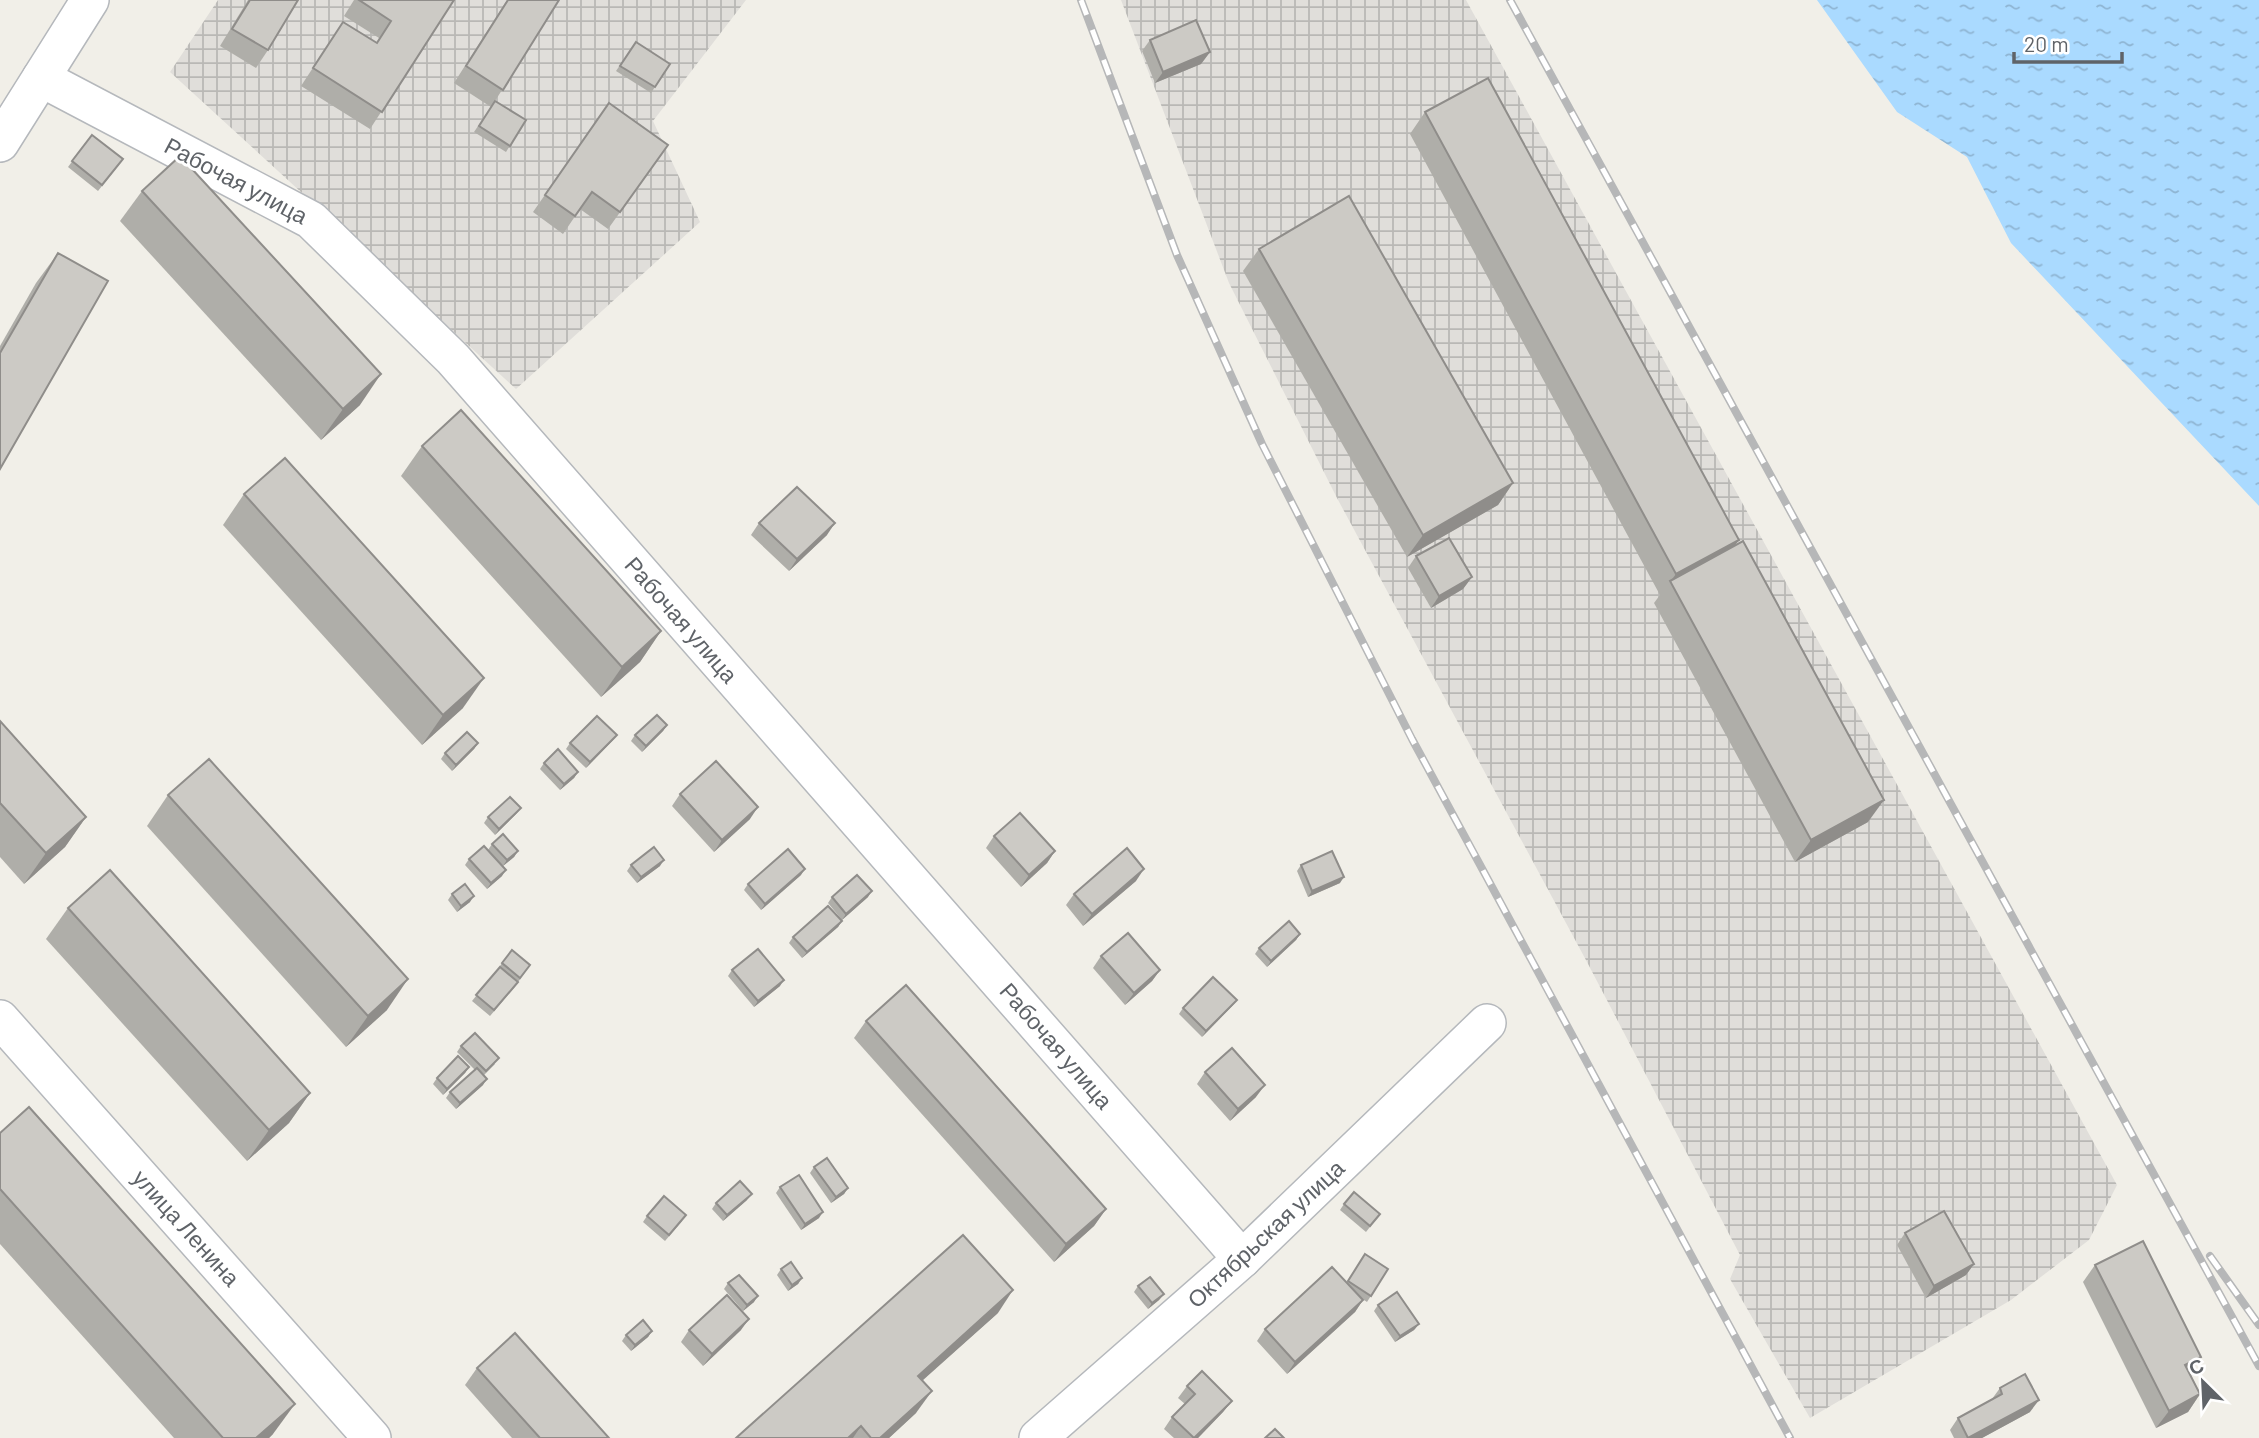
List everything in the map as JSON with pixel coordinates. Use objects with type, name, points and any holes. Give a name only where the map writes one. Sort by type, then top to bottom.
[{"type":"street","points":[[0,143],[90,0]]},
{"type":"street","name":"Рабочая улица","points":[[41,78],[311,220],[453,359],[1242,1259]]},
{"type":"street","name":"улица Ленина","points":[[0,1019],[372,1438]]},
{"type":"street","name":"Октябрьская улица","points":[[1038,1438],[1242,1259],[1487,1023]]},
{"type":"shaded area","points":[[218,0],[746,0],[653,121],[700,222],[516,389],[170,72]]},
{"type":"shaded area","points":[[1121,0],[1466,0],[2117,1185],[2089,1240],[2011,1300],[1810,1418],[1730,1279],[1740,1255],[1587,962],[1337,498],[1229,283]]},
{"type":"water","points":[[1817,0],[2259,0],[2259,506],[2011,243],[1967,157],[1897,112]]},
{"type":"building","points":[[250,0],[298,0],[268,50],[232,29]]},
{"type":"building","points":[[359,0],[454,0],[382,112],[313,68],[343,22],[377,43],[391,21]]},
{"type":"building","points":[[508,0],[559,0],[503,90],[466,66]]},
{"type":"building","points":[[1196,20],[1210,52],[1163,72],[1150,40]]},
{"type":"building","points":[[636,42],[670,64],[655,87],[620,66]]},
{"type":"building","points":[[1488,78],[1739,540],[1676,574],[1425,112]]},
{"type":"building","points":[[495,101],[526,120],[510,146],[479,126]]},
{"type":"building","points":[[609,103],[668,145],[620,212],[592,192],[575,216],[545,195]]},
{"type":"building","points":[[92,135],[123,159],[102,185],[72,161]]},
{"type":"building","points":[[180,156],[381,374],[343,409],[142,191]]},
{"type":"building","points":[[1349,196],[1513,483],[1423,535],[1259,249]]},
{"type":"building","points":[[58,253],[108,281],[0,469],[0,353]]},
{"type":"building","points":[[461,410],[661,631],[622,667],[422,446]]},
{"type":"building","points":[[285,458],[484,678],[443,715],[244,494]]},
{"type":"building","points":[[797,487],[835,523],[797,559],[759,523]]},
{"type":"building","points":[[1449,538],[1472,577],[1439,596],[1416,556]]},
{"type":"building","points":[[1743,541],[1884,800],[1811,840],[1670,581]]},
{"type":"building","points":[[657,715],[667,725],[646,746],[635,735]]},
{"type":"building","points":[[597,716],[617,735],[590,762],[570,743]]},
{"type":"building","points":[[0,721],[86,817],[46,853],[0,803]]},
{"type":"building","points":[[467,732],[478,743],[456,765],[445,753]]},
{"type":"building","points":[[558,749],[578,772],[564,784],[544,763]]},
{"type":"building","points":[[209,759],[408,979],[368,1016],[168,795]]},
{"type":"building","points":[[716,761],[758,807],[722,840],[680,794]]},
{"type":"building","points":[[510,797],[521,808],[499,829],[488,817]]},
{"type":"building","points":[[1020,813],[1055,851],[1029,875],[994,836]]},
{"type":"building","points":[[503,834],[518,851],[507,860],[492,844]]},
{"type":"building","points":[[484,846],[506,870],[491,883],[469,859]]},
{"type":"building","points":[[654,847],[664,860],[641,877],[631,865]]},
{"type":"building","points":[[1127,848],[1144,869],[1092,914],[1074,894]]},
{"type":"building","points":[[788,849],[805,869],[765,904],[748,884]]},
{"type":"building","points":[[1332,851],[1344,877],[1312,891],[1301,865]]},
{"type":"building","points":[[110,870],[310,1093],[269,1130],[68,908]]},
{"type":"building","points":[[857,875],[872,891],[846,914],[832,897]]},
{"type":"building","points":[[465,884],[474,896],[461,906],[452,894]]},
{"type":"building","points":[[828,906],[842,921],[807,952],[793,937]]},
{"type":"building","points":[[1289,921],[1300,934],[1271,961],[1259,948]]},
{"type":"building","points":[[1128,933],[1160,970],[1134,993],[1101,956]]},
{"type":"building","points":[[758,949],[784,980],[758,1001],[732,970]]},
{"type":"building","points":[[512,950],[530,965],[520,978],[502,963]]},
{"type":"building","points":[[500,967],[518,982],[494,1010],[476,995]]},
{"type":"building","points":[[1213,977],[1237,1000],[1206,1031],[1183,1008]]},
{"type":"building","points":[[906,985],[1106,1209],[1066,1244],[866,1021]]},
{"type":"building","points":[[475,1033],[499,1058],[486,1071],[461,1046]]},
{"type":"building","points":[[1232,1048],[1265,1085],[1238,1109],[1205,1072]]},
{"type":"building","points":[[458,1056],[469,1067],[447,1089],[437,1078]]},
{"type":"building","points":[[477,1068],[487,1079],[460,1103],[450,1092]]},
{"type":"building","points":[[29,1107],[295,1404],[256,1438],[223,1438],[0,1189],[0,1133]]},
{"type":"building","points":[[827,1158],[848,1188],[836,1197],[814,1167]]},
{"type":"building","points":[[799,1175],[823,1212],[805,1224],[780,1187]]},
{"type":"building","points":[[740,1181],[752,1194],[727,1215],[716,1203]]},
{"type":"building","points":[[1354,1192],[1380,1214],[1370,1226],[1344,1204]]},
{"type":"building","points":[[664,1196],[686,1215],[669,1235],[647,1216]]},
{"type":"building","points":[[1944,1211],[1974,1264],[1934,1286],[1905,1233]]},
{"type":"building","points":[[963,1235],[1013,1290],[918,1376],[932,1391],[880,1438],[871,1438],[861,1426],[848,1438],[736,1438]]},
{"type":"building","points":[[2143,1241],[2201,1357],[2185,1365],[2200,1394],[2169,1411],[2095,1265]]},
{"type":"building","points":[[1365,1254],[1388,1269],[1371,1296],[1348,1281]]},
{"type":"building","points":[[791,1262],[802,1278],[792,1285],[781,1269]]},
{"type":"building","points":[[1332,1267],[1363,1300],[1295,1362],[1265,1329]]},
{"type":"building","points":[[739,1275],[758,1296],[747,1305],[728,1283]]},
{"type":"building","points":[[1150,1277],[1164,1294],[1152,1303],[1138,1286]]},
{"type":"building","points":[[1397,1292],[1419,1324],[1400,1336],[1378,1305]]},
{"type":"building","points":[[727,1295],[749,1319],[712,1354],[689,1330]]},
{"type":"building","points":[[643,1320],[652,1331],[635,1345],[626,1335]]},
{"type":"building","points":[[515,1333],[609,1438],[540,1438],[477,1368]]},
{"type":"building","points":[[1202,1371],[1232,1401],[1194,1438],[1172,1417],[1195,1394],[1187,1386]]},
{"type":"building","points":[[2025,1374],[2039,1400],[1968,1438],[1958,1418],[2002,1394],[2000,1388]]},
{"type":"building","points":[[1275,1429],[1284,1438],[1265,1438]]},
{"type":"railway","points":[[1081,0],[1177,255],[1262,444],[1412,739],[1790,1438]]},
{"type":"railway","points":[[1510,0],[2259,1366]]},
{"type":"railway","points":[[2210,1256],[2259,1325]]}]
